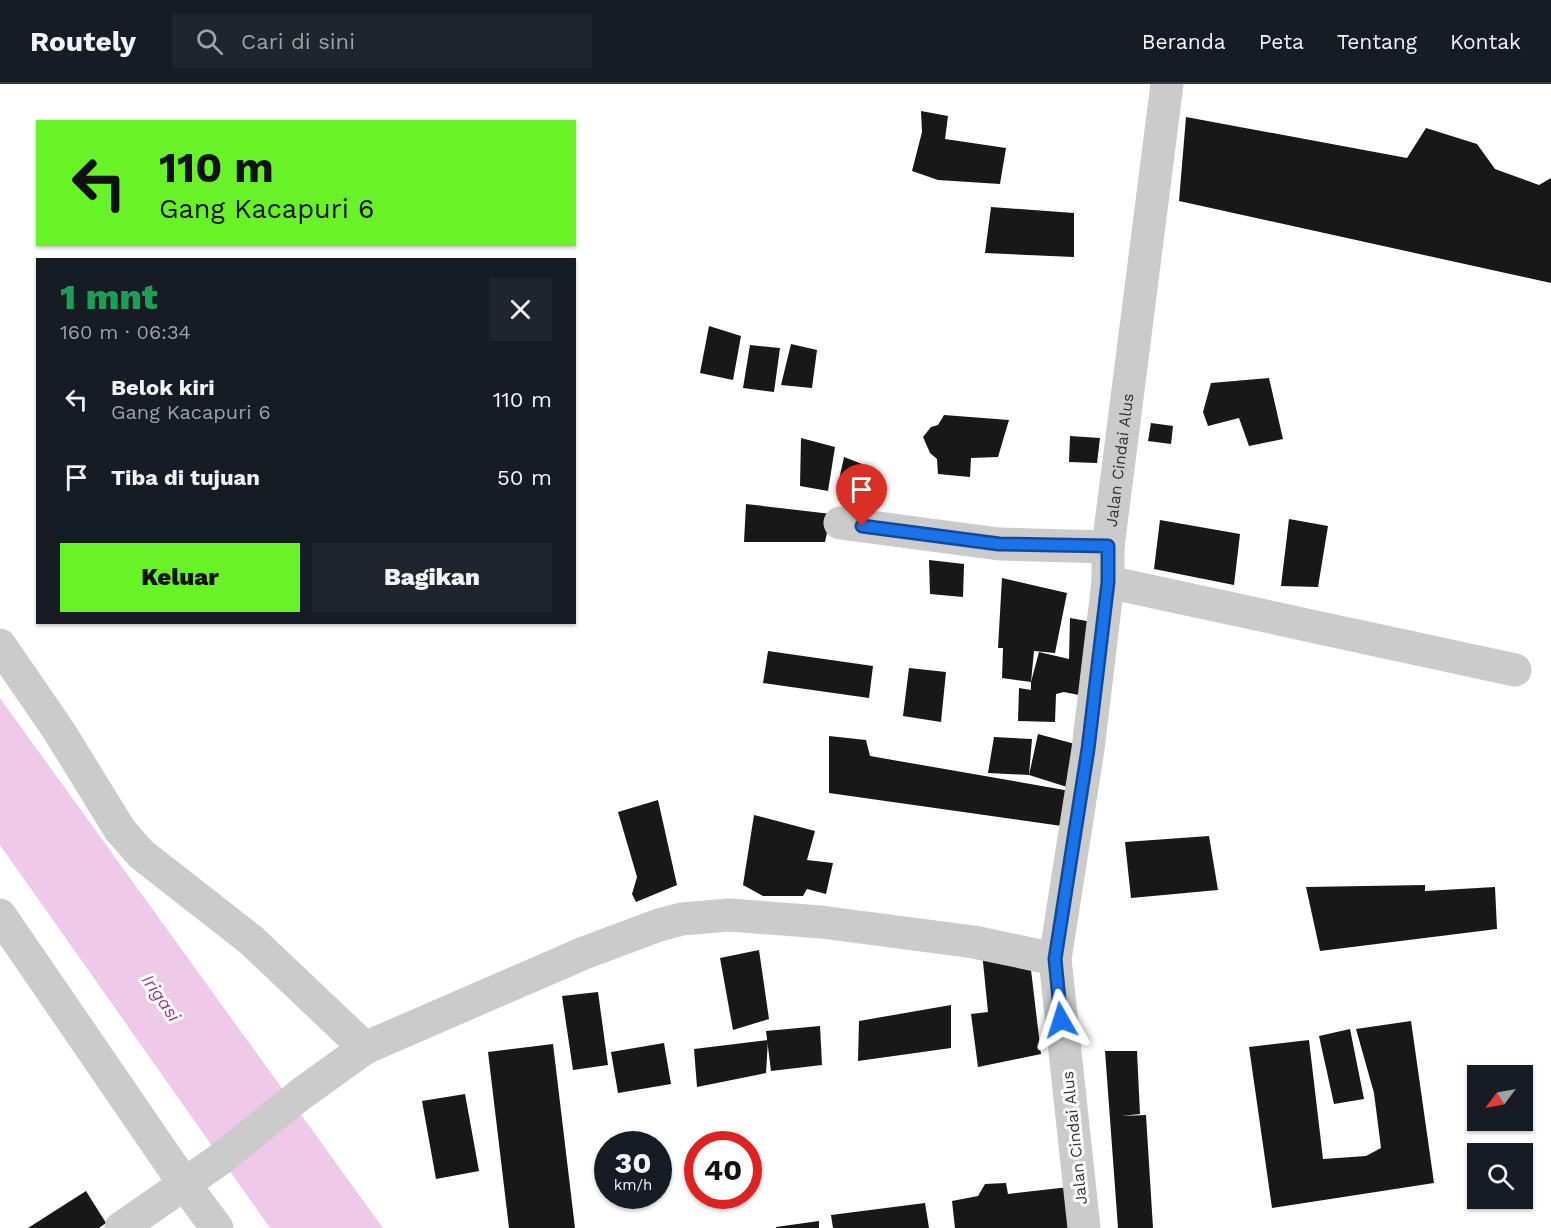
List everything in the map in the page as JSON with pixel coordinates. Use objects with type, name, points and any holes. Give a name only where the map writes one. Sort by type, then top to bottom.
[{"type":"street","name":"Jalan Cindai Alus","points":[[1084,1228],[1055,959],[1088,749],[1108,582],[1108,546],[1167,84]]},
{"type":"street","points":[[840,523],[999,544],[1108,546]]},
{"type":"street","points":[[1108,582],[1515,670]]},
{"type":"street","points":[[0,627],[59,731],[120,830],[141,854],[251,940],[365,1048]]},
{"type":"street","points":[[0,645],[59,731]]},
{"type":"street","points":[[0,915],[217,1228]]},
{"type":"street","points":[[121,1228],[219,1160],[301,1094],[365,1048],[584,954],[658,925],[682,919],[729,915],[821,922],[974,942],[1055,959]]},
{"type":"water","name":"Irigasi","points":[[0,698],[383,1228],[270,1228],[0,845]]},
{"type":"building","points":[[921,111],[948,116],[945,139],[1006,148],[1000,184],[938,180],[912,171],[922,132]]},
{"type":"building","points":[[1186,117],[1407,158],[1426,128],[1477,144],[1495,169],[1539,185],[1551,178],[1551,283],[1179,201]]},
{"type":"building","points":[[991,207],[1074,213],[1074,257],[985,253]]},
{"type":"building","points":[[709,326],[741,336],[733,380],[700,373]]},
{"type":"building","points":[[791,344],[817,350],[812,388],[781,385]]},
{"type":"building","points":[[750,345],[780,348],[774,392],[743,388]]},
{"type":"building","points":[[1269,378],[1283,439],[1249,446],[1239,418],[1208,426],[1203,412],[1211,383]]},
{"type":"building","points":[[944,415],[1009,420],[998,457],[971,458],[970,477],[938,474],[937,459],[930,453],[923,437],[931,427],[938,425]]},
{"type":"building","points":[[1151,423],[1173,426],[1171,444],[1148,441]]},
{"type":"building","points":[[1070,436],[1100,438],[1097,463],[1069,462]]},
{"type":"building","points":[[801,438],[835,447],[828,491],[800,486]]},
{"type":"building","points":[[844,457],[875,469],[866,499],[837,489]]},
{"type":"building","points":[[746,504],[831,514],[825,542],[744,542]]},
{"type":"building","points":[[1289,519],[1328,526],[1318,587],[1281,586]]},
{"type":"building","points":[[1160,520],[1240,534],[1234,585],[1154,569]]},
{"type":"building","points":[[929,560],[964,564],[963,597],[930,594]]},
{"type":"building","points":[[1002,578],[1067,593],[1055,653],[1034,651],[1031,682],[1002,678],[1003,648],[998,648]]},
{"type":"building","points":[[1070,618],[1103,624],[1094,698],[1064,692],[1056,694],[1055,722],[1018,721],[1019,688],[1031,690],[1039,652],[1069,659]]},
{"type":"building","points":[[768,651],[873,666],[869,698],[763,683]]},
{"type":"building","points":[[909,668],[946,672],[941,722],[903,716]]},
{"type":"building","points":[[1038,734],[1075,744],[1067,787],[1029,775]]},
{"type":"building","points":[[829,736],[866,740],[870,756],[1076,792],[1076,828],[829,793]]},
{"type":"building","points":[[994,737],[1032,739],[1029,775],[988,773]]},
{"type":"building","points":[[658,800],[677,885],[636,902],[632,894],[637,877],[618,812]]},
{"type":"building","points":[[754,815],[815,831],[807,860],[833,863],[826,894],[807,889],[803,896],[763,896],[743,885]]},
{"type":"building","points":[[1209,836],[1218,890],[1131,898],[1125,842]]},
{"type":"building","points":[[1425,885],[1425,891],[1495,887],[1497,929],[1320,951],[1306,887]]},
{"type":"building","points":[[759,950],[769,1019],[733,1030],[720,958]]},
{"type":"building","points":[[982,952],[1029,953],[1041,1054],[978,1067],[971,1014],[988,1012]]},
{"type":"building","points":[[598,992],[608,1065],[573,1070],[562,996]]},
{"type":"building","points":[[951,1005],[951,1048],[858,1061],[859,1021]]},
{"type":"building","points":[[1411,1021],[1434,1183],[1272,1208],[1249,1047],[1309,1040],[1323,1159],[1366,1156],[1381,1148],[1374,1093],[1356,1029]]},
{"type":"building","points":[[820,1026],[822,1065],[771,1071],[766,1031]]},
{"type":"building","points":[[1350,1029],[1364,1099],[1334,1104],[1319,1036]]},
{"type":"building","points":[[768,1040],[766,1073],[697,1087],[694,1049]]},
{"type":"building","points":[[664,1043],[671,1084],[618,1093],[611,1052]]},
{"type":"building","points":[[553,1044],[575,1228],[509,1228],[488,1052]]},
{"type":"building","points":[[1105,1051],[1137,1051],[1140,1114],[1122,1116],[1146,1115],[1153,1228],[1118,1228]]},
{"type":"building","points":[[465,1094],[479,1171],[436,1179],[422,1101]]},
{"type":"building","points":[[1006,1183],[1008,1194],[1069,1187],[1071,1228],[955,1228],[952,1201],[978,1196],[985,1184]]},
{"type":"building","points":[[86,1191],[106,1223],[99,1228],[28,1228]]},
{"type":"building","points":[[925,1203],[929,1228],[833,1228],[831,1215]]},
{"type":"building","points":[[819,1221],[819,1228],[776,1228],[776,1227]]},
{"type":"route","points":[[862,526],[999,544],[1108,546],[1108,582],[1088,749],[1055,959],[1061,1020]]}]
